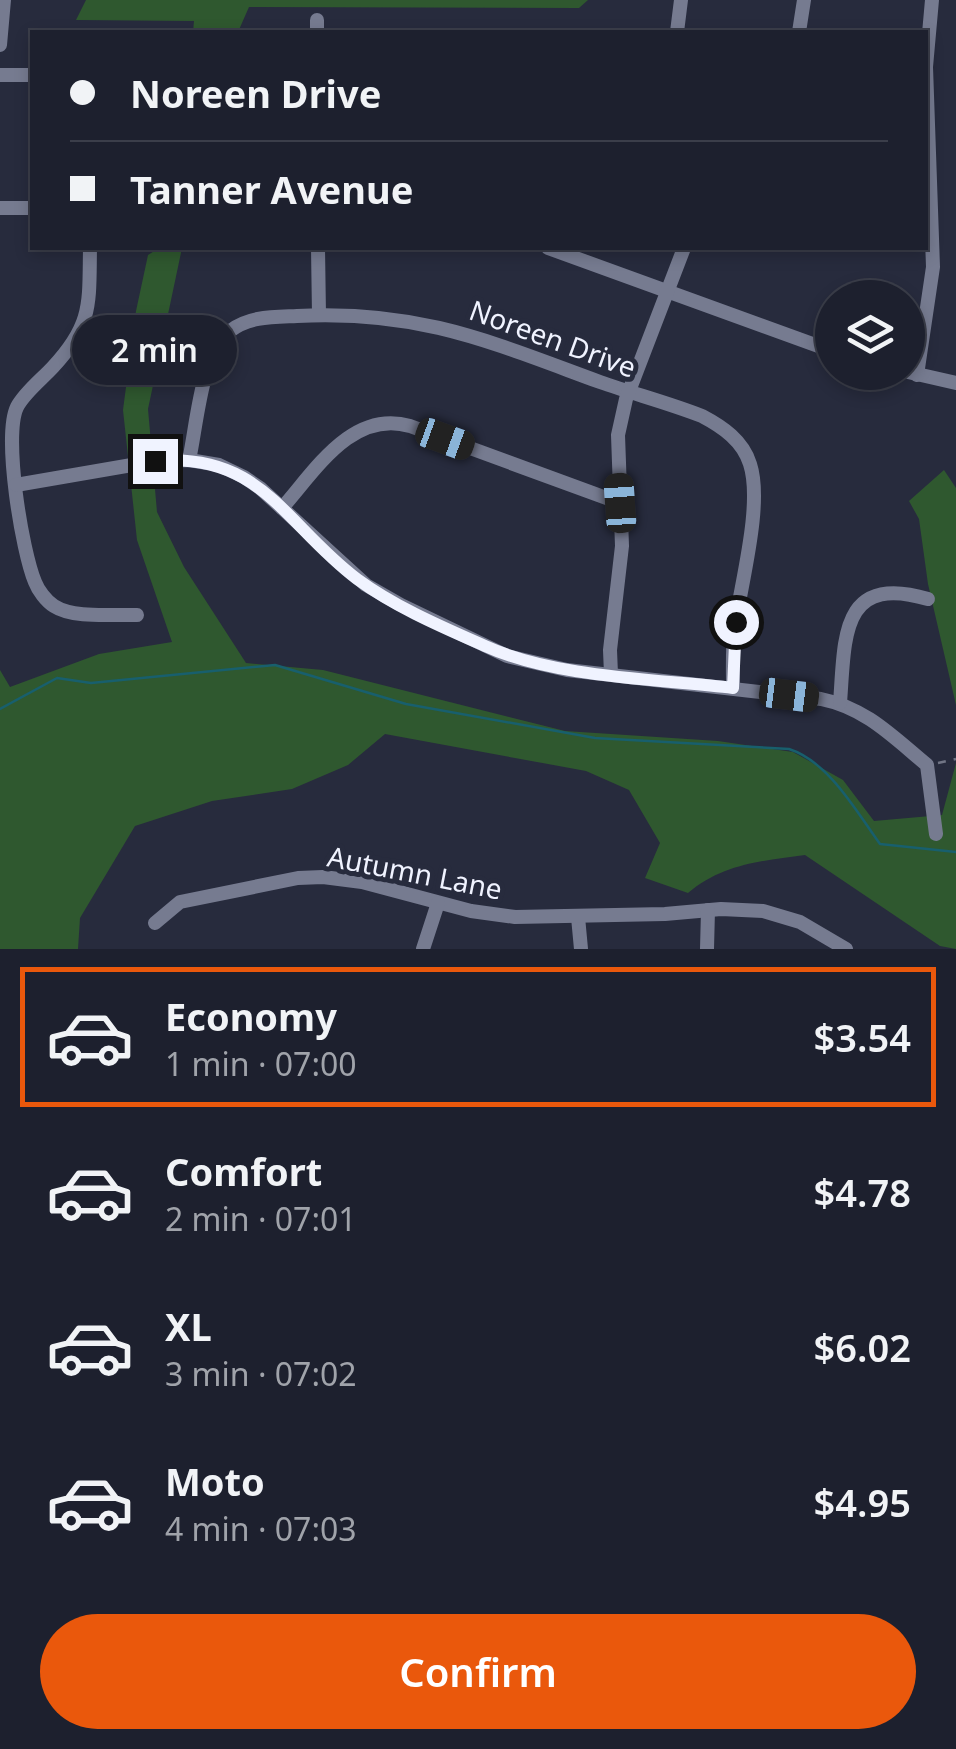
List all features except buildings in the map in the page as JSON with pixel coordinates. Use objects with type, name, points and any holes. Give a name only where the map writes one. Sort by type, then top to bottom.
[{"type":"street","points":[[0,45],[4,0]]},
{"type":"street","points":[[677,30],[681,0]]},
{"type":"street","points":[[800,30],[804,0]]},
{"type":"street","points":[[928,45],[932,0]]},
{"type":"street","points":[[0,75],[30,75]]},
{"type":"street","points":[[925,308],[933,267],[928,124]]},
{"type":"street","points":[[0,208],[30,208]]},
{"type":"street","points":[[90,250],[88,315],[72,347],[18,406],[10,435],[16,486],[32,572],[41,593],[54,606],[70,612],[137,615]]},
{"type":"street","points":[[318,250],[319,315]]},
{"type":"street","points":[[554,250],[815,345]]},
{"type":"street","points":[[611,674],[610,650],[622,546],[617,445],[629,392],[683,250]]},
{"type":"street","name":"Noreen Drive","points":[[189,460],[211,360],[227,334],[254,320],[367,315],[439,325],[515,348],[694,413],[719,425],[740,445],[750,462],[753,482],[752,514],[734,630],[733,688]]},
{"type":"street","points":[[925,377],[956,383]]},
{"type":"street","points":[[282,508],[344,440],[370,425],[390,422],[620,503]]},
{"type":"street","points":[[16,486],[155,461],[189,460],[236,472],[282,508],[350,574],[401,606],[517,659],[567,670],[840,703],[881,726],[927,766],[936,834]]},
{"type":"street","points":[[840,703],[846,636],[862,604],[878,593],[894,591],[928,599]]},
{"type":"street","name":"Autumn Lane","points":[[155,924],[180,902],[311,877],[348,880],[500,916],[578,917],[749,909],[775,913],[811,927],[846,949]]},
{"type":"street","points":[[423,949],[438,902]]},
{"type":"street","points":[[707,949],[708,910]]},
{"type":"street","points":[[578,917],[581,949]]},
{"type":"path","points":[[927,766],[956,758]]},
{"type":"green space","points":[[86,0],[588,0],[579,8],[249,7],[239,30],[193,30],[194,21],[76,20]]},
{"type":"green space","points":[[156,250],[182,250],[148,409],[157,512],[184,567],[246,663],[323,670],[565,731],[718,741],[793,752],[843,780],[874,821],[942,815],[956,763],[956,949],[940,946],[805,855],[729,870],[688,893],[645,878],[660,843],[629,790],[586,771],[385,734],[348,765],[292,789],[212,801],[135,826],[80,918],[78,949],[0,949],[0,670],[10,687],[99,654],[172,642],[137,540],[123,410],[148,255]]},
{"type":"green space","points":[[944,470],[956,488],[956,705],[928,584],[919,519],[909,501]]},
{"type":"waterway","points":[[0,709],[57,678],[91,683],[275,665],[406,704],[595,738],[789,749],[829,776],[880,844],[956,852]]},
{"type":"route","points":[[155,461],[200,461],[236,472],[260,488],[358,580],[401,606],[527,662],[733,688],[736,622]]}]
